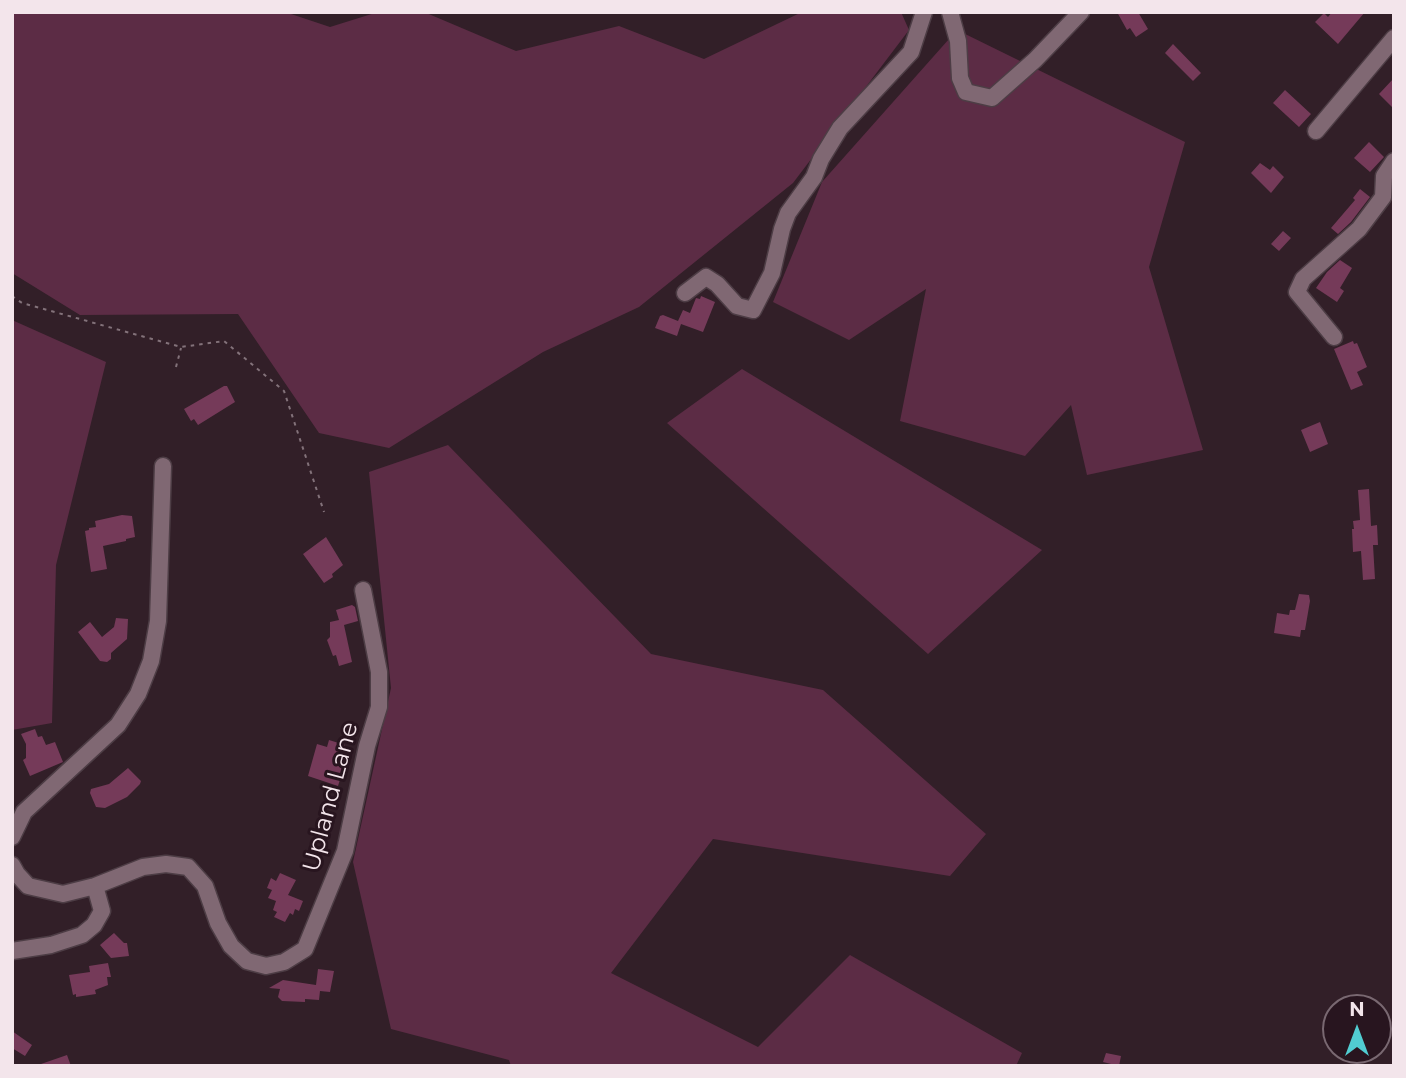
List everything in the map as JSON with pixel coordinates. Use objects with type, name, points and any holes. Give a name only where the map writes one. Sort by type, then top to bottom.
[{"type":"street","points":[[685,293],[706,277],[737,306],[753,310],[772,273],[788,213],[814,177],[821,159],[841,128],[911,52],[924,12]]},
{"type":"street","points":[[950,12],[958,41],[960,78],[965,92],[992,98],[1035,60],[1081,12]]},
{"type":"street","points":[[1316,131],[1394,38]]},
{"type":"street","points":[[1335,337],[1297,292],[1303,279],[1359,229],[1383,197],[1384,176],[1394,161]]},
{"type":"street","points":[[12,836],[24,812],[118,725],[138,694],[151,661],[158,621],[163,466]]},
{"type":"street","name":"Upland Lane","points":[[12,865],[28,886],[63,894],[95,886],[143,867],[166,864],[188,867],[205,887],[230,946],[247,961],[275,964],[305,950],[345,851],[367,746],[379,707],[379,671],[363,590]]},
{"type":"street","points":[[12,951],[51,946],[82,935],[94,925],[102,911],[95,886]]},
{"type":"path","points":[[12,296],[22,303],[181,348],[224,341],[284,391],[324,512]]},
{"type":"path","points":[[176,367],[181,348]]},
{"type":"shaded area","points":[[12,12],[285,12],[330,27],[378,12],[424,12],[516,51],[619,26],[704,59],[802,12],[901,12],[909,30],[793,183],[639,307],[543,352],[389,448],[319,433],[238,314],[80,315],[12,273]]},
{"type":"shaded area","points":[[957,30],[1185,142],[1149,267],[1203,450],[1087,475],[1071,405],[1025,456],[900,421],[926,289],[849,340],[773,302],[822,182]]},
{"type":"shaded area","points":[[12,320],[106,362],[56,565],[52,723],[12,730]]},
{"type":"shaded area","points":[[742,369],[1042,550],[928,654],[667,423]]},
{"type":"shaded area","points":[[448,445],[651,654],[823,690],[986,834],[950,876],[713,839],[611,973],[758,1047],[850,955],[1022,1053],[1016,1066],[511,1066],[509,1060],[391,1029],[353,862],[391,688],[369,472]]},
{"type":"building","points":[[1117,12],[1138,12],[1148,29],[1136,37],[1130,28],[1127,30]]},
{"type":"building","points":[[1332,12],[1365,12],[1338,44],[1315,22],[1324,13],[1328,17]]},
{"type":"building","points":[[1173,44],[1201,73],[1193,81],[1165,53]]},
{"type":"building","points":[[1394,78],[1394,109],[1379,94]]},
{"type":"building","points":[[1285,90],[1311,114],[1299,127],[1273,103]]},
{"type":"building","points":[[1369,142],[1384,157],[1370,172],[1354,158]]},
{"type":"building","points":[[1260,163],[1270,170],[1273,166],[1284,177],[1271,193],[1251,173]]},
{"type":"building","points":[[1360,189],[1370,197],[1338,234],[1331,228],[1355,200],[1353,198]]},
{"type":"building","points":[[1283,231],[1291,238],[1279,251],[1271,244]]},
{"type":"building","points":[[1340,260],[1352,268],[1340,288],[1344,291],[1337,302],[1316,288]]},
{"type":"building","points":[[701,296],[715,302],[703,332],[681,324],[677,336],[655,328],[660,316],[678,321],[683,310],[690,313],[696,298],[700,299]]},
{"type":"building","points":[[1353,341],[1354,344],[1357,343],[1367,367],[1357,372],[1363,385],[1351,390],[1334,349]]},
{"type":"building","points":[[227,386],[235,402],[198,425],[194,419],[191,421],[184,409]]},
{"type":"building","points":[[1320,422],[1328,444],[1310,452],[1301,430]]},
{"type":"building","points":[[1369,489],[1371,526],[1377,525],[1378,545],[1373,545],[1375,579],[1363,580],[1361,551],[1353,552],[1352,529],[1353,521],[1360,520],[1358,490]]},
{"type":"building","points":[[122,515],[132,516],[135,537],[103,546],[107,569],[91,572],[85,531],[96,527],[95,521]]},
{"type":"building","points":[[326,537],[343,565],[324,583],[303,554]]},
{"type":"building","points":[[1299,594],[1309,595],[1310,601],[1305,630],[1301,630],[1300,637],[1274,633],[1277,613],[1289,615],[1290,610],[1295,610]]},
{"type":"building","points":[[352,605],[355,607],[358,621],[344,625],[352,662],[339,666],[327,640],[330,637],[330,622],[339,620],[336,610]]},
{"type":"building","points":[[116,618],[128,619],[127,639],[111,653],[111,659],[107,662],[100,661],[78,632],[90,622],[102,637],[114,627]]},
{"type":"building","points":[[35,729],[46,745],[55,742],[63,762],[30,776],[23,760],[26,758],[26,744],[21,734]]},
{"type":"building","points":[[329,740],[345,745],[339,763],[345,764],[338,786],[308,776],[317,744],[327,747]]},
{"type":"building","points":[[128,768],[141,781],[140,784],[127,797],[105,808],[96,807],[91,789],[109,784]]},
{"type":"building","points":[[280,873],[296,880],[288,895],[303,901],[299,911],[295,909],[285,922],[274,917],[277,912],[273,910],[276,901],[268,898],[272,890],[267,888],[271,878],[276,881]]},
{"type":"building","points":[[114,933],[127,943],[129,956],[111,958],[100,945]]},
{"type":"building","points":[[108,963],[111,977],[107,977],[108,985],[95,990],[96,994],[76,997],[76,994],[73,995],[69,975],[90,972],[89,966]]},
{"type":"building","points":[[318,969],[334,971],[330,992],[320,991],[319,1000],[282,1001],[278,997],[280,989],[269,988],[283,980],[316,985]]},
{"type":"building","points":[[12,1031],[32,1045],[25,1056],[12,1048]]},
{"type":"building","points":[[1106,1053],[1121,1056],[1119,1066],[1103,1062]]},
{"type":"building","points":[[67,1055],[71,1066],[41,1064]]}]
